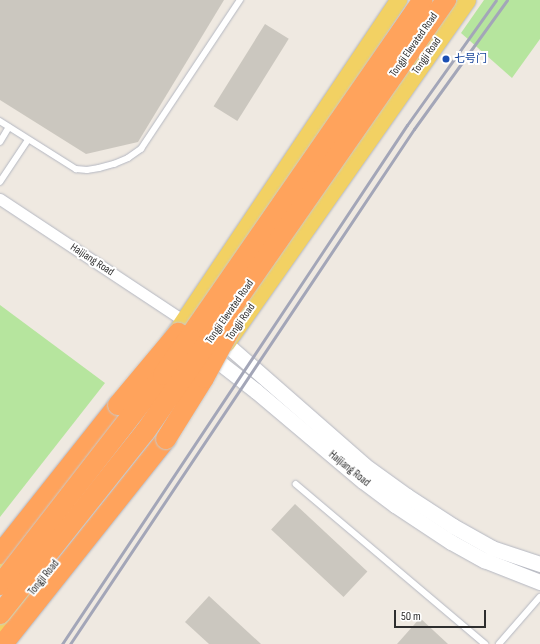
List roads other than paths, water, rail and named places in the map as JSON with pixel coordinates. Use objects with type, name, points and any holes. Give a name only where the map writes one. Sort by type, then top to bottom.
[{"type":"highway","name":"Tongji Elevated Road","points":[[0,586],[163,375],[423,0]]},
{"type":"highway","name":"Tongji Elevated Road","points":[[0,614],[145,432],[446,0]]},
{"type":"highway","points":[[3,644],[166,439],[259,282],[383,89]]},
{"type":"highway","points":[[0,554],[118,405],[257,239]]},
{"type":"main road","points":[[0,568],[43,515],[184,321],[398,0]]},
{"type":"main road","name":"Tongji Road","points":[[0,631],[175,417],[467,0]]},
{"type":"street","name":"Haijiang Road","points":[[0,200],[184,321],[226,344],[364,465],[407,496],[453,526],[492,548],[540,564]]},
{"type":"street","name":"Haijiang Road","points":[[184,321],[215,359],[395,505],[451,542],[484,560],[540,582]]},
{"type":"lane","points":[[0,121],[76,169],[88,170],[100,168],[128,158],[141,149],[240,0]]},
{"type":"lane","points":[[0,142],[9,127]]},
{"type":"lane","points":[[0,182],[28,140]]},
{"type":"lane","points":[[296,484],[485,644]]},
{"type":"lane","points":[[499,644],[540,597]]},
{"type":"railway","points":[[62,644],[407,125],[496,0]]},
{"type":"railway","points":[[70,644],[414,129],[507,0]]},
{"type":"place","name":"七号门","points":[[446,59]]}]
